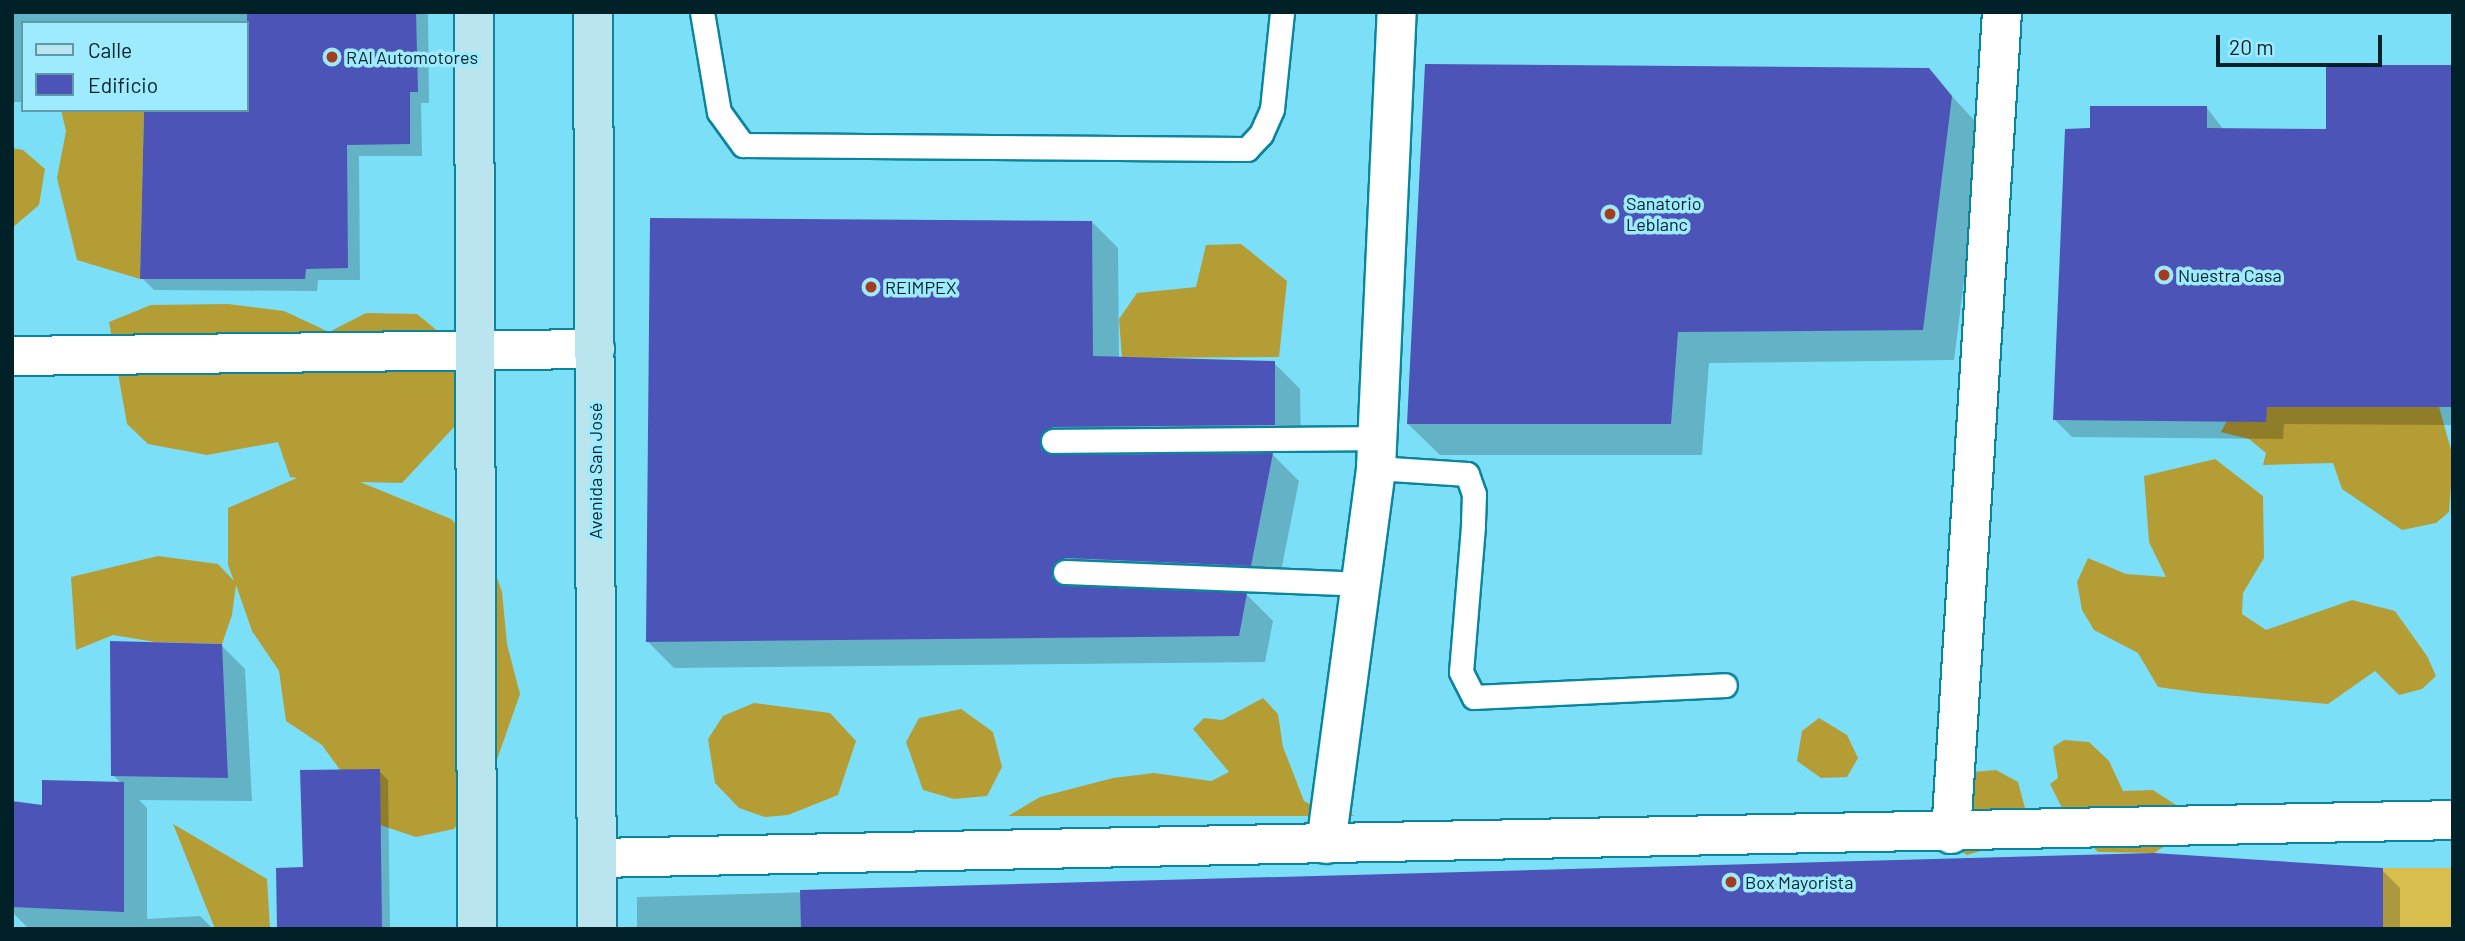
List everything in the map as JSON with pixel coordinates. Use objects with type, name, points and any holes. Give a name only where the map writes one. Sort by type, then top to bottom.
[{"type":"street","points":[[474,12],[477,929]]},
{"type":"street","name":"Avenida San José","points":[[593,12],[597,929]]},
{"type":"street","points":[[1325,844],[1376,453],[1397,12]]},
{"type":"street","points":[[1951,834],[2002,12]]},
{"type":"street","points":[[12,356],[474,353],[594,349]]},
{"type":"street","points":[[597,858],[1951,834],[2453,820]]},
{"type":"lane","points":[[702,12],[719,112],[743,145],[1233,149],[1247,149],[1254,142],[1272,109],[1282,12]]},
{"type":"lane","points":[[1053,441],[1376,453],[1467,474],[1474,494],[1474,526],[1461,672],[1474,697],[1726,685]]},
{"type":"lane","points":[[1065,572],[1361,584]]},
{"type":"shaded area","points":[[61,112],[144,112],[140,279],[77,260],[57,178],[66,131]]},
{"type":"shaded area","points":[[12,148],[23,150],[45,169],[39,205],[12,228]]},
{"type":"shaded area","points":[[1241,244],[1287,281],[1279,357],[1122,358],[1119,319],[1137,293],[1196,287],[1206,245]]},
{"type":"shaded area","points":[[228,304],[284,311],[329,332],[366,313],[417,314],[445,337],[462,386],[455,426],[402,483],[360,482],[451,519],[492,563],[502,592],[507,644],[520,694],[492,774],[454,829],[416,837],[380,825],[322,745],[286,721],[279,671],[252,631],[236,585],[232,615],[222,644],[155,642],[113,635],[76,650],[71,577],[158,556],[218,564],[234,581],[228,565],[228,508],[297,478],[290,477],[278,442],[207,455],[148,444],[127,424],[109,322],[151,305]]},
{"type":"shaded area","points":[[2305,396],[2325,407],[2439,407],[2453,457],[2449,512],[2436,523],[2402,530],[2342,489],[2333,463],[2263,465],[2266,453],[2249,439],[2221,432],[2230,415]]},
{"type":"shaded area","points":[[2215,459],[2263,496],[2264,558],[2243,593],[2242,614],[2266,630],[2352,600],[2395,611],[2427,656],[2436,676],[2422,689],[2399,695],[2375,671],[2328,704],[2201,693],[2158,687],[2138,653],[2094,630],[2082,610],[2077,582],[2088,558],[2126,574],[2166,577],[2149,542],[2144,476]]},
{"type":"shaded area","points":[[1263,698],[1278,714],[1283,747],[1304,801],[1323,811],[1340,805],[1354,816],[1008,816],[1040,797],[1113,778],[1154,773],[1211,781],[1229,772],[1193,729],[1204,718],[1222,720]]},
{"type":"shaded area","points":[[754,703],[830,713],[856,741],[838,795],[788,815],[765,817],[739,808],[715,783],[708,739],[723,716]]},
{"type":"shaded area","points":[[961,709],[993,732],[1002,767],[987,796],[954,799],[923,790],[906,742],[919,718]]},
{"type":"shaded area","points":[[1819,718],[1847,735],[1858,758],[1847,777],[1821,778],[1797,761],[1802,731]]},
{"type":"shaded area","points":[[2064,740],[2089,742],[2109,761],[2123,791],[2153,790],[2176,805],[2182,824],[2177,838],[2154,853],[2098,852],[2070,824],[2050,784],[2058,778],[2053,747]]},
{"type":"shaded area","points":[[1996,770],[2018,782],[2026,812],[1999,846],[1967,855],[1942,839],[1973,772]]},
{"type":"shaded area","points":[[173,824],[267,879],[270,929],[215,929]]},
{"type":"shaded area","points":[[2383,868],[2453,868],[2453,929],[2383,929]]},
{"type":"building","points":[[247,12],[416,12],[418,92],[410,92],[410,144],[347,145],[348,268],[306,269],[305,279],[140,279],[144,112],[248,112]]},
{"type":"building","name":"Sanatorio Leblanc","points":[[1425,64],[1929,68],[1952,96],[1923,330],[1678,332],[1671,424],[1407,424]]},
{"type":"building","points":[[2326,65],[2453,65],[2453,407],[2267,407],[2266,422],[2053,420],[2065,129],[2090,128],[2090,106],[2207,106],[2207,128],[2326,129]]},
{"type":"building","points":[[650,218],[1092,221],[1093,356],[1275,361],[1275,425],[1053,427],[1041,435],[1041,449],[1053,455],[1273,453],[1251,566],[1066,558],[1054,564],[1052,578],[1064,586],[1247,593],[1239,636],[646,642]]},
{"type":"building","points":[[110,641],[222,644],[228,778],[111,776]]},
{"type":"building","points":[[380,769],[382,929],[277,929],[276,868],[303,867],[300,770]]},
{"type":"building","points":[[42,780],[124,782],[124,912],[12,907],[12,801],[42,805]]},
{"type":"building","name":"Box Mayorista","points":[[2154,853],[2383,868],[2383,929],[801,929],[800,890]]},
{"type":"place","name":"RAl Automotores","points":[[332,57]]},
{"type":"place","name":"Sanatorio Leblanc","points":[[1610,214]]},
{"type":"place","name":"Nuestra Casa","points":[[2164,275]]},
{"type":"place","name":"REIMPEX","points":[[871,287]]},
{"type":"place","name":"Box Mayorista","points":[[1731,882]]}]
